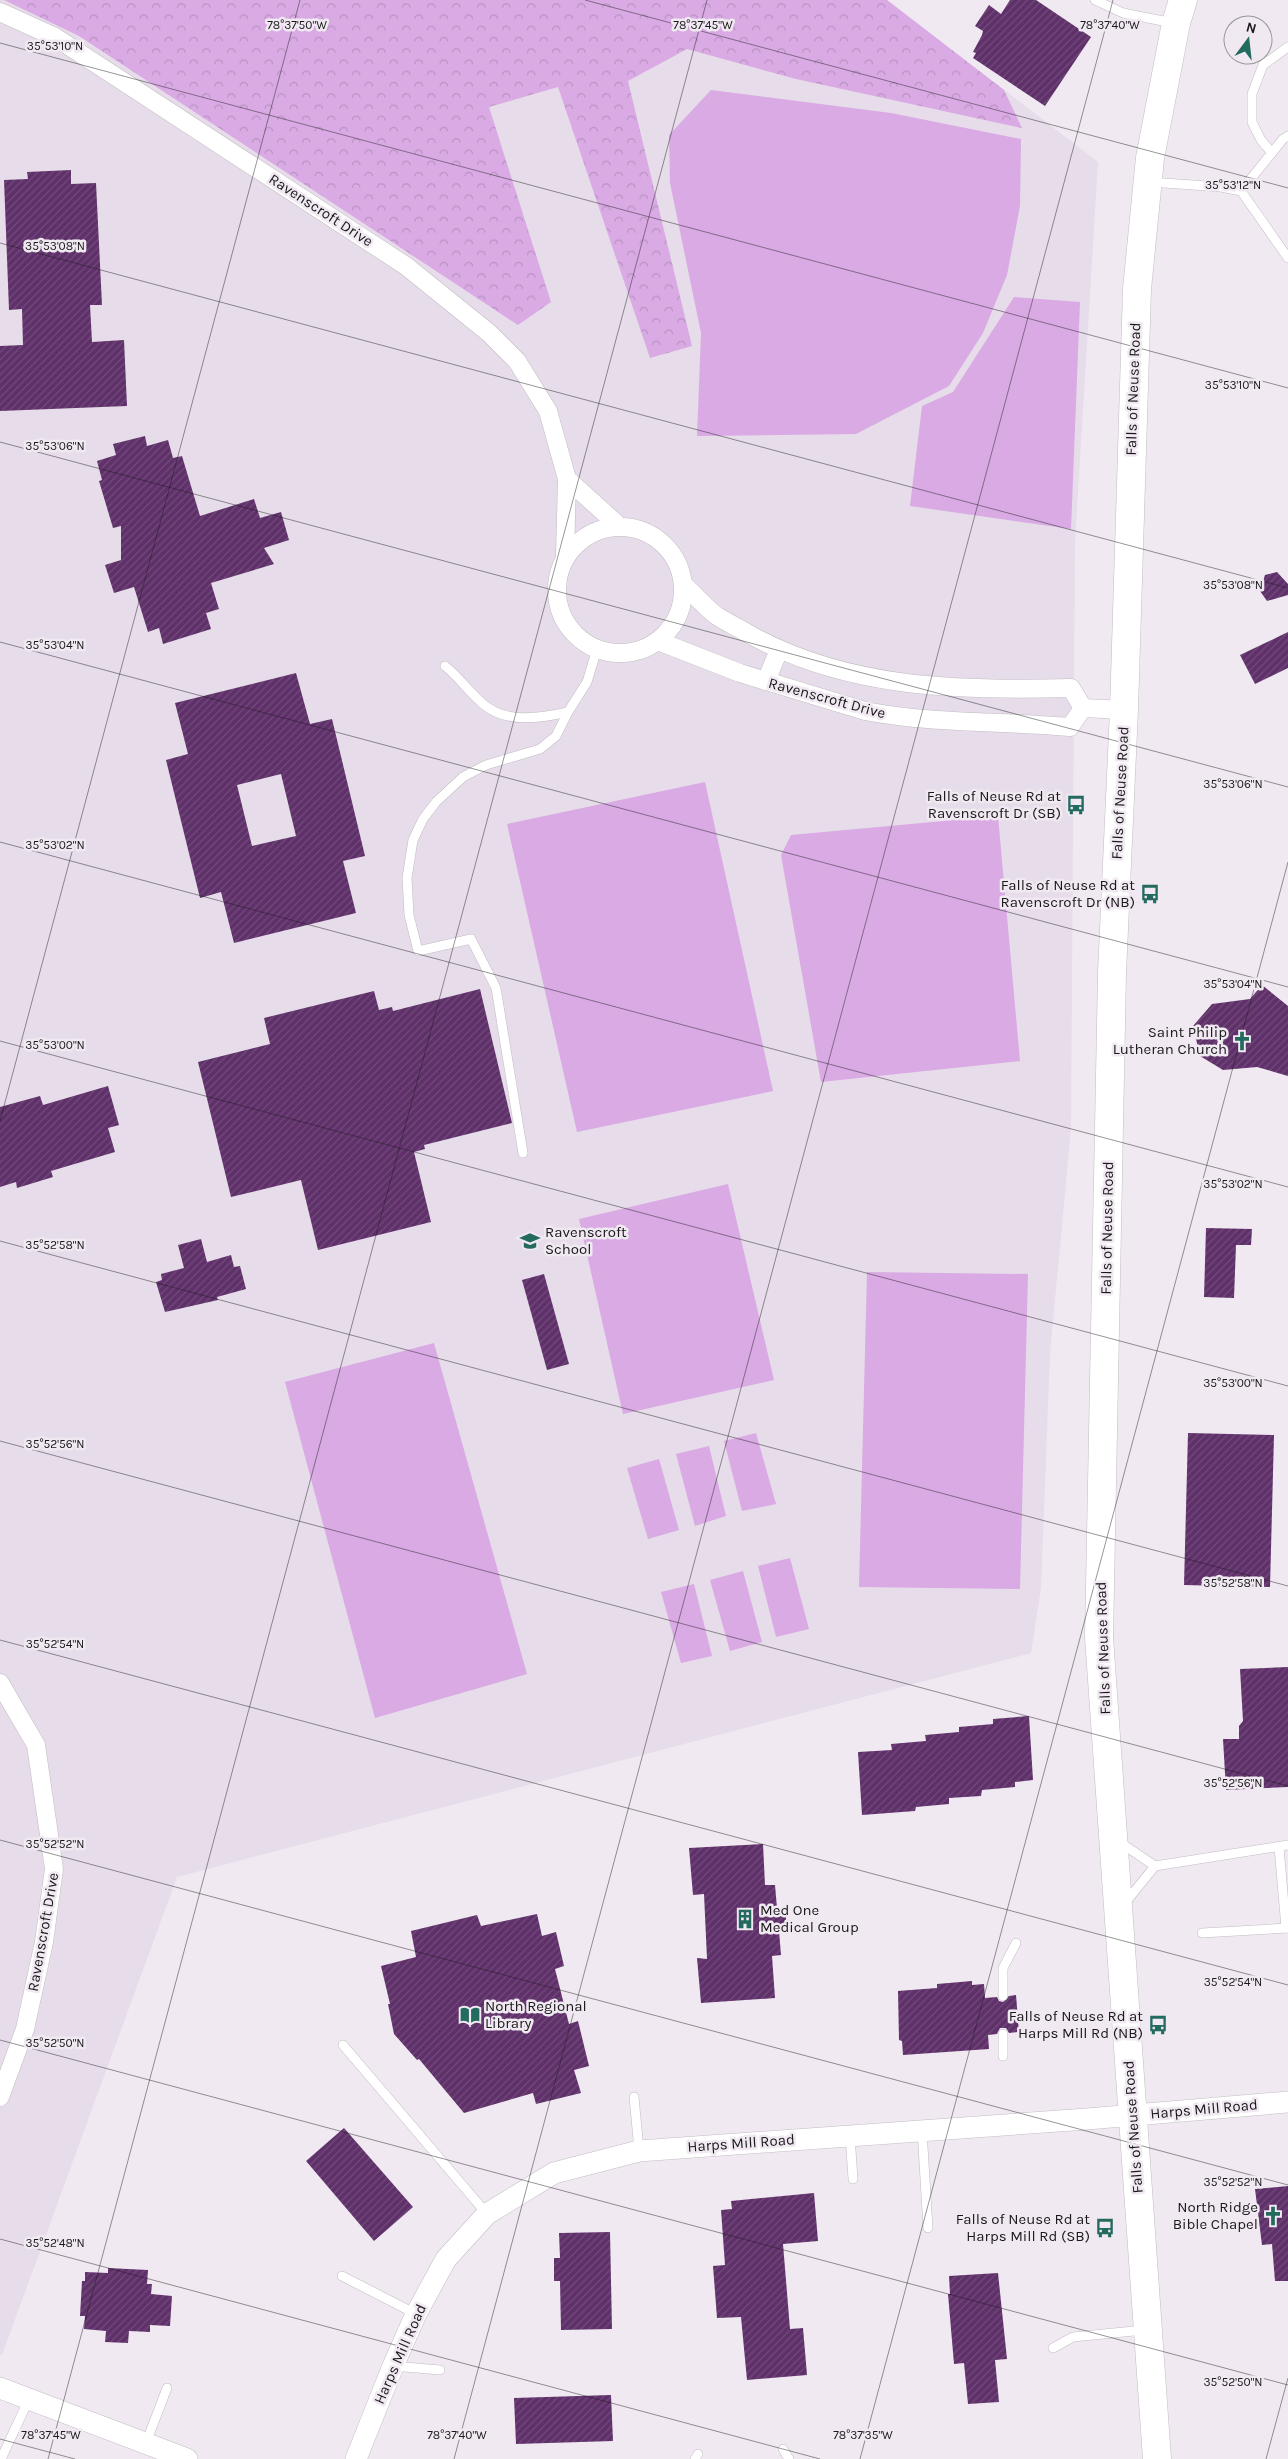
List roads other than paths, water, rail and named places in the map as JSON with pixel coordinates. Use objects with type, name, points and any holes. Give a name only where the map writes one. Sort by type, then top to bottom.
[{"type":"main road","name":"Falls of Neuse Road","points":[[1157,2459],[1099,1637],[1112,973],[1124,710],[1136,289],[1150,158],[1180,12]]},
{"type":"street","name":"Ravenscroft Drive","points":[[0,12],[55,37],[406,266],[490,333],[517,362],[548,411],[567,480],[565,556],[558,579],[557,600],[565,621],[579,638],[597,649],[618,654],[639,650],[658,641],[673,626],[682,606],[684,585],[679,566],[670,550],[655,537],[638,529],[619,526],[597,530],[579,542],[565,556]]},
{"type":"street","name":"Ravenscroft Drive","points":[[567,480],[619,526]]},
{"type":"street","name":"Ravenscroft Drive","points":[[658,641],[766,681],[864,711],[955,722],[1070,727],[1083,708],[1071,688],[982,689],[913,684],[849,674],[779,650],[717,616],[684,585]]},
{"type":"street","points":[[766,681],[779,650]]},
{"type":"street","points":[[1083,708],[1124,710]]},
{"type":"street","name":"Ravenscroft Drive","points":[[0,1683],[36,1745],[54,1869],[44,1942],[25,2029],[0,2097]]},
{"type":"street","name":"Harps Mill Road","points":[[356,2459],[416,2314],[446,2259],[487,2214],[554,2173],[639,2151],[1288,2102]]},
{"type":"street","points":[[0,2388],[187,2459]]},
{"type":"lane","points":[[1094,0],[1123,13],[1180,12]]},
{"type":"lane","points":[[1272,153],[1261,140],[1252,122],[1252,94],[1262,65],[1288,47]]},
{"type":"lane","points":[[1241,191],[1288,136]]},
{"type":"lane","points":[[1147,182],[1241,191],[1288,258]]},
{"type":"lane","points":[[523,1153],[496,988],[471,938],[418,951],[409,915],[407,878],[413,840],[423,819],[436,802],[463,776],[486,765],[540,749],[556,736],[586,682],[597,649]]},
{"type":"lane","points":[[445,666],[457,675],[483,704],[496,712],[530,719],[568,712]]},
{"type":"lane","points":[[1113,1837],[1155,1866]]},
{"type":"lane","points":[[1118,1911],[1155,1866],[1283,1846],[1287,1928],[1202,1933]]},
{"type":"lane","points":[[1003,1996],[1003,1968],[1016,1943]]},
{"type":"lane","points":[[1003,2034],[1003,2056]]},
{"type":"lane","points":[[343,2045],[487,2214]]},
{"type":"lane","points":[[634,2098],[639,2151]]},
{"type":"lane","points":[[922,2129],[928,2228]]},
{"type":"lane","points":[[850,2135],[852,2179]]},
{"type":"lane","points":[[342,2276],[416,2314]]},
{"type":"lane","points":[[1053,2348],[1073,2337],[1147,2330]]},
{"type":"lane","points":[[393,2366],[440,2370]]},
{"type":"lane","points":[[146,2443],[167,2388]]},
{"type":"lane","points":[[1,2459],[29,2399]]},
{"type":"lane","points":[[779,2459],[783,2449],[789,2459]]},
{"type":"lane","points":[[695,2459],[698,2454],[700,2459]]},
{"type":"place","name":"Falls of Neuse Rd at Ravenscroft Dr (SB)","points":[[1076,805]]},
{"type":"place","name":"Falls of Neuse Rd at Ravenscroft Dr (NB)","points":[[1150,894]]},
{"type":"place","name":"Saint Philip Lutheran Church","points":[[1242,1041]]},
{"type":"place","name":"Ravenscroft School","points":[[530,1241]]},
{"type":"place","name":"Med One Medical Group","points":[[745,1919]]},
{"type":"place","name":"North Regional Library","points":[[470,2015]]},
{"type":"place","name":"Falls of Neuse Rd at Harps Mill Rd (NB)","points":[[1158,2025]]},
{"type":"place","name":"North Ridge Bible Chapel","points":[[1273,2216]]},
{"type":"place","name":"Falls of Neuse Rd at Harps Mill Rd (SB)","points":[[1105,2228]]}]
